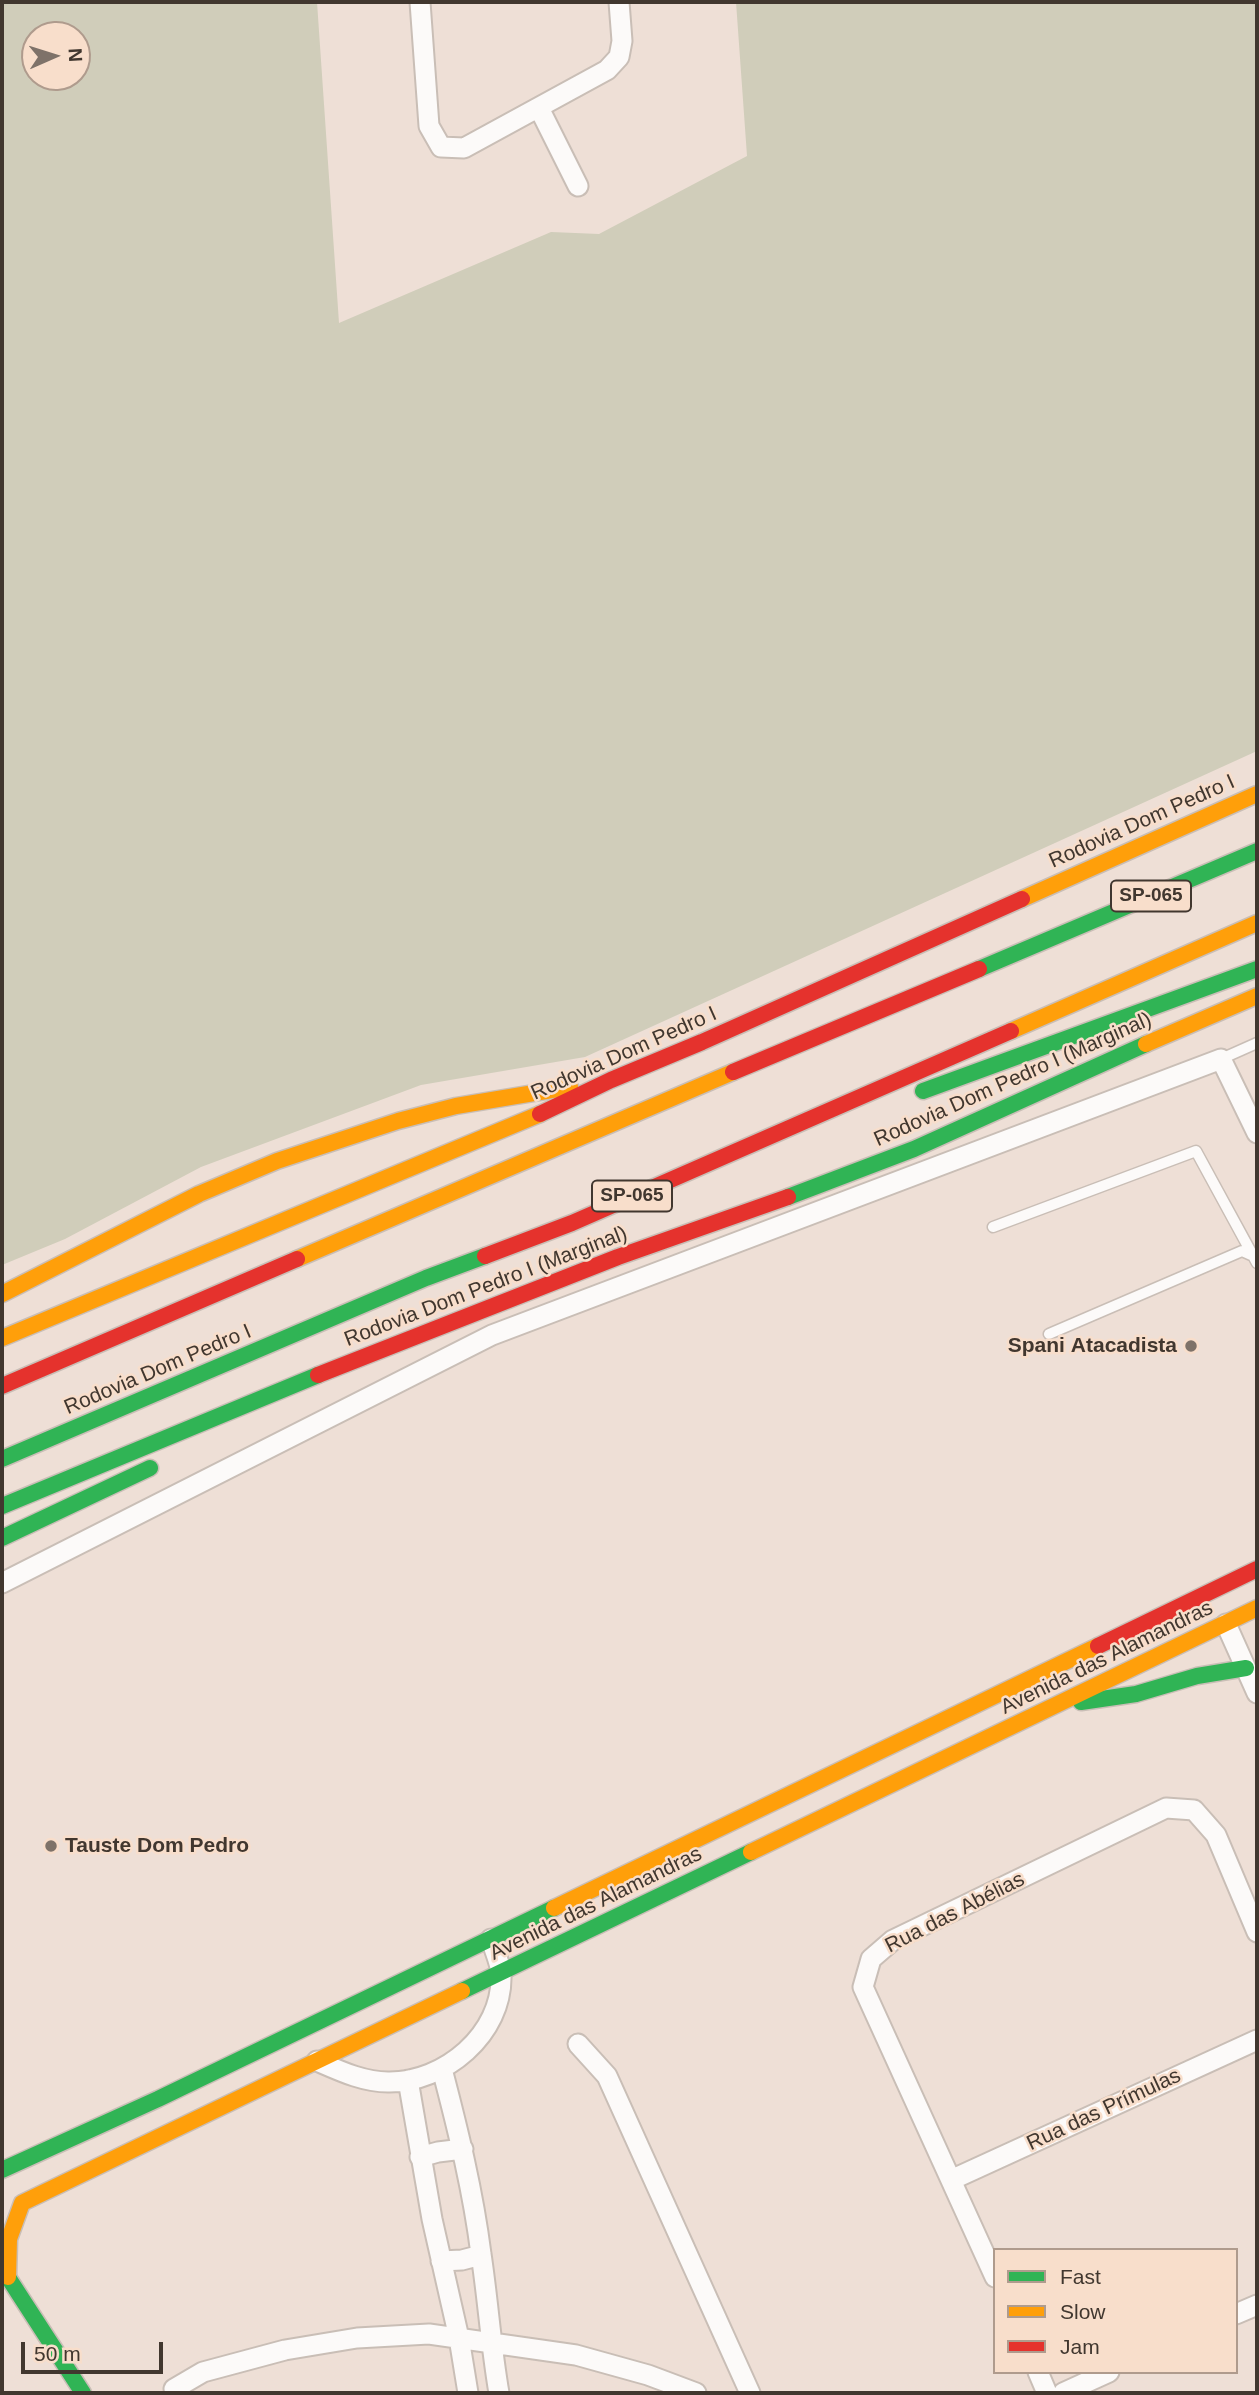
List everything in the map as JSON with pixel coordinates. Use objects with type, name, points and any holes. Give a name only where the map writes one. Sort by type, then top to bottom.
[{"type":"main road","name":"Rodovia Dom Pedro I","points":[[2,1338],[523,1122],[611,1080],[714,1037],[1257,794]]},
{"type":"main road","name":"SP-065","points":[[2,1386],[804,1041],[1257,851]]},
{"type":"main road","points":[[1044,942],[1186,864]]},
{"type":"main road","name":"Rodovia Dom Pedro I","points":[[2,1459],[426,1278],[572,1223],[1257,923]]},
{"type":"main road","points":[[906,1097],[1257,970]]},
{"type":"main road","name":"Rodovia Dom Pedro I (Marginal)","points":[[2,1506],[269,1394],[618,1257],[914,1149],[1099,1064],[1257,996]]},
{"type":"main road","points":[[2,1294],[199,1194],[277,1161],[398,1121],[456,1106],[611,1080]]},
{"type":"main road","points":[[643,1191],[867,1111]]},
{"type":"main road","points":[[258,1417],[406,1340]]},
{"type":"main road","points":[[2,1538],[160,1463]]},
{"type":"main road","name":"Avenida das Alamandras","points":[[2,2170],[158,2099],[1257,1569]]},
{"type":"main road","name":"Avenida das Alamandras","points":[[5,2273],[6,2249],[16,2200],[317,2061],[1257,1608]]},
{"type":"main road","points":[[1057,1705],[1136,1694],[1197,1676],[1245,1668]]},
{"type":"main road","points":[[922,1731],[922,1751],[936,1763]]},
{"type":"main road","points":[[5,2273],[83,2393]]},
{"type":"street","points":[[420,2],[429,125],[441,147],[464,148],[607,70],[619,57],[622,41],[619,2]]},
{"type":"street","points":[[539,108],[578,186]]},
{"type":"street","points":[[2,1583],[492,1335],[1221,1059],[1257,1133]]},
{"type":"street","points":[[1226,1624],[1257,1693]]},
{"type":"street","name":"Rua das Abélias","points":[[993,2273],[863,1987],[872,1959],[893,1940],[1166,1808],[1194,1810],[1216,1835],[1257,1932]]},
{"type":"street","points":[[317,2061],[372,2081],[408,2080],[442,2069],[469,2049],[489,2022],[500,1990],[501,1972],[491,1939]]},
{"type":"street","name":"Rua das Prímulas","points":[[951,2180],[1257,2039]]},
{"type":"street","points":[[578,2044],[607,2076],[750,2393]]},
{"type":"street","points":[[442,2069],[463,2148],[481,2255],[490,2342],[499,2393]]},
{"type":"street","points":[[408,2080],[420,2157],[459,2338],[468,2393]]},
{"type":"street","points":[[420,2157],[463,2148]]},
{"type":"street","points":[[441,2261],[481,2255]]},
{"type":"street","points":[[1238,2313],[1257,2305]]},
{"type":"street","points":[[174,2389],[203,2372],[244,2359],[321,2343],[429,2334],[538,2348],[612,2364],[695,2393]]},
{"type":"street","points":[[1039,2374],[1047,2393]]},
{"type":"street","points":[[1063,2393],[1105,2374]]},
{"type":"lane","points":[[1221,1059],[1257,1044]]},
{"type":"lane","points":[[992,1227],[1196,1151],[1254,1259]]},
{"type":"lane","points":[[1049,1334],[1242,1251],[1254,1259]]},
{"type":"shaded area","points":[[2,2],[317,2],[339,323],[551,232],[599,234],[747,156],[736,2],[1257,2],[1257,751],[585,1057],[421,1085],[201,1167],[65,1239],[2,1265]]},
{"type":"traffic: fast","points":[[979,969],[1257,851]]},
{"type":"traffic: fast","points":[[923,1091],[1257,969]]},
{"type":"traffic: fast","points":[[788,1197],[914,1149],[1146,1044]]},
{"type":"traffic: fast","points":[[2,1459],[426,1278],[485,1256]]},
{"type":"traffic: fast","points":[[2,1506],[318,1375]]},
{"type":"traffic: fast","points":[[2,1538],[150,1468]]},
{"type":"traffic: fast","points":[[1081,1702],[1136,1694],[1197,1676],[1246,1668]]},
{"type":"traffic: fast","points":[[462,1991],[751,1852]]},
{"type":"traffic: fast","points":[[2,2170],[158,2099],[554,1908]]},
{"type":"traffic: fast","points":[[2,2268],[83,2393]]},
{"type":"traffic: slow","points":[[1022,899],[1257,794]]},
{"type":"traffic: slow","points":[[1011,1031],[1257,923]]},
{"type":"traffic: slow","points":[[1146,1044],[1257,996]]},
{"type":"traffic: slow","points":[[297,1259],[733,1072]]},
{"type":"traffic: slow","points":[[2,1294],[199,1194],[277,1161],[398,1121],[456,1106],[570,1087]]},
{"type":"traffic: slow","points":[[2,1338],[540,1114]]},
{"type":"traffic: slow","points":[[751,1852],[1257,1608]]},
{"type":"traffic: slow","points":[[554,1908],[1098,1646]]},
{"type":"traffic: slow","points":[[8,2277],[9,2239],[22,2203],[462,1991]]},
{"type":"traffic: jam","points":[[540,1114],[611,1080],[1022,899]]},
{"type":"traffic: jam","points":[[733,1072],[979,969]]},
{"type":"traffic: jam","points":[[485,1256],[572,1223],[1011,1031]]},
{"type":"traffic: jam","points":[[318,1375],[618,1257],[788,1197]]},
{"type":"traffic: jam","points":[[2,1386],[297,1259]]},
{"type":"traffic: jam","points":[[1098,1646],[1257,1569]]},
{"type":"place","name":"Spani Atacadista","points":[[1191,1346]]},
{"type":"place","name":"Tauste Dom Pedro","points":[[51,1846]]}]
